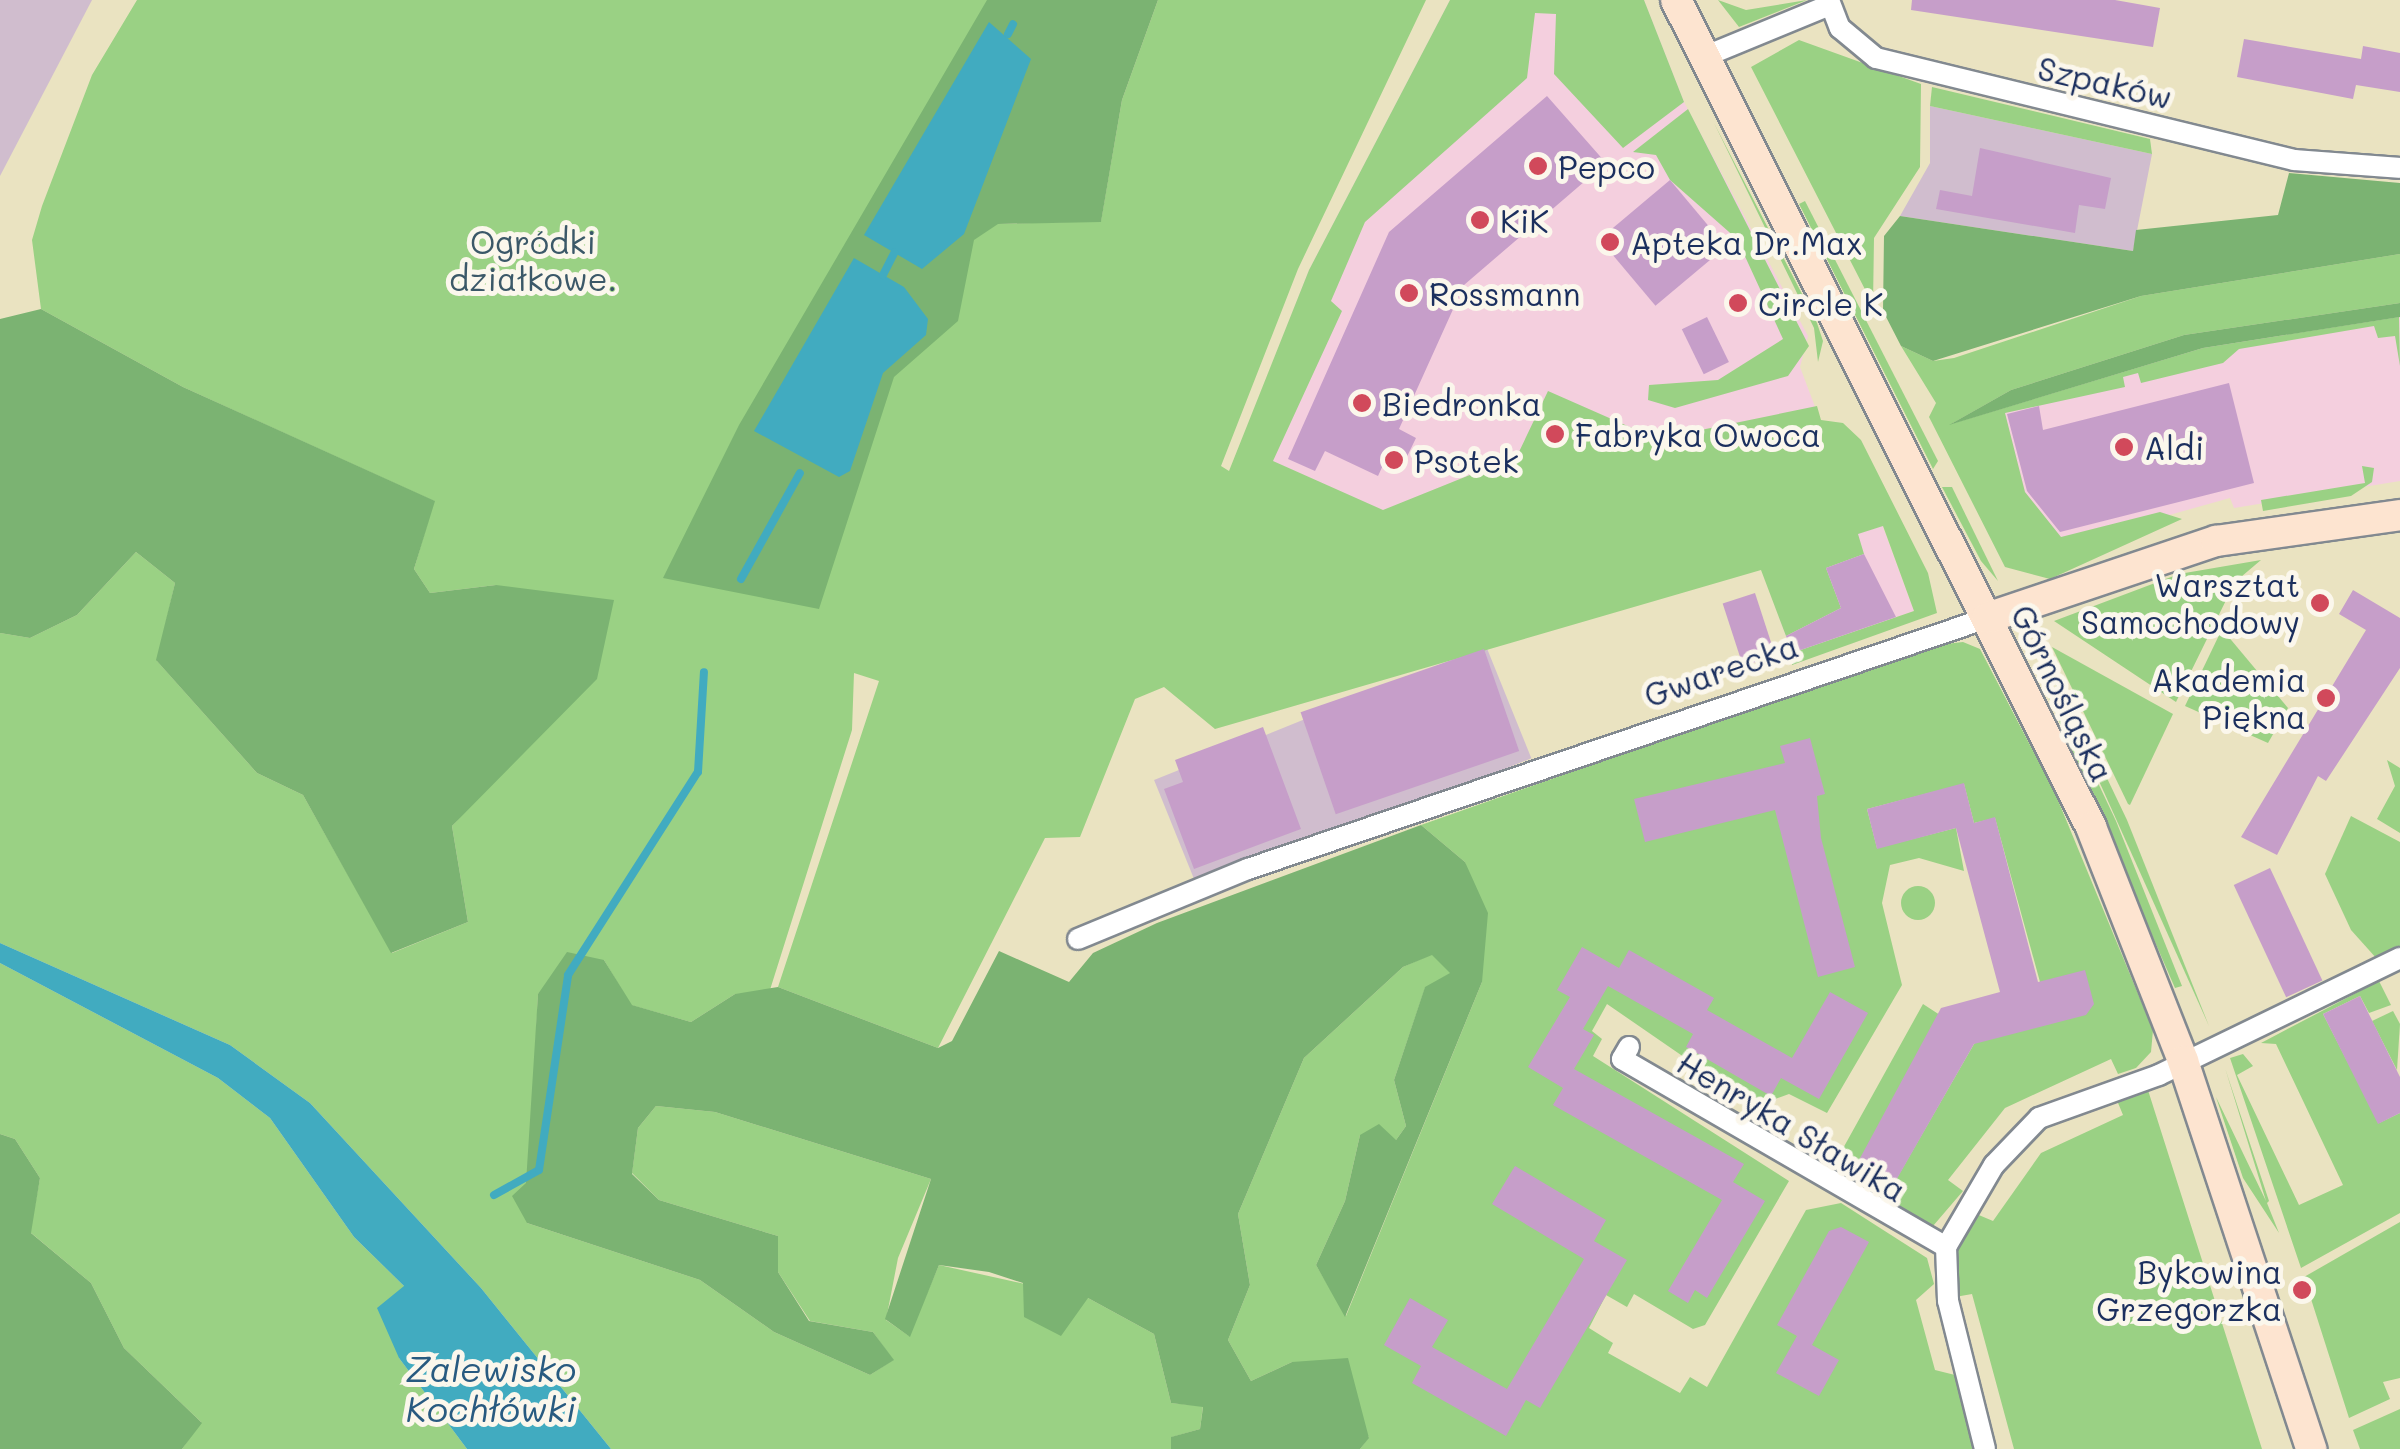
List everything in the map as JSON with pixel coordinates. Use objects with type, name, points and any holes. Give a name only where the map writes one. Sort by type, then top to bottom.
[{"type":"street","name":"Górnośląska","points":[[1676,0],[1701,58],[2090,827],[2183,1061],[2311,1449]]},
{"type":"street","points":[[1701,58],[1827,3]]},
{"type":"street","name":"Szpaków","points":[[1827,3],[1876,58],[2294,160],[2400,168]]},
{"type":"street","name":"Gwarecka","points":[[1078,939],[1248,868],[2216,542],[2400,515]]},
{"type":"street","points":[[1986,1449],[1948,1301],[1946,1247],[2025,1128],[2183,1061],[2400,958]]},
{"type":"street","name":"Henryka Sławika","points":[[1629,1047],[1622,1059],[1946,1247]]},
{"type":"shaded area","points":[[0,0],[92,0],[0,176]]},
{"type":"shaded area","points":[[1450,0],[1644,0],[1684,102],[1808,336],[1800,367],[1820,420],[1376,538],[1230,471],[1309,270]]},
{"type":"shaded area","points":[[1930,106],[2152,154],[2133,251],[1900,216],[1930,163]]},
{"type":"shaded area","points":[[2400,317],[2400,481],[2234,508],[2230,498],[2037,552],[1949,425],[2203,348]]},
{"type":"shaded area","points":[[1876,508],[1914,611],[1792,653],[1762,570]]},
{"type":"shaded area","points":[[1486,646],[1531,758],[1199,892],[1154,780]]},
{"type":"green space","name":"Ogródki działkowe.","points":[[137,0],[994,0],[998,224],[1101,221],[1122,100],[1158,0],[1426,0],[1298,269],[1221,466],[1229,471],[1309,270],[1450,0],[1644,0],[1684,102],[1623,148],[1554,74],[1556,14],[1535,13],[1527,78],[1365,222],[1331,301],[1342,311],[1273,461],[1383,510],[1517,456],[1548,391],[1657,439],[1817,406],[1821,420],[1843,423],[1861,440],[1928,573],[1937,613],[1792,665],[1792,653],[1914,611],[1883,526],[1858,534],[1864,554],[1826,568],[1841,608],[1786,636],[1761,570],[1215,729],[1164,687],[1135,699],[1080,837],[1045,838],[938,1048],[778,987],[879,681],[854,673],[852,730],[769,993],[735,994],[691,1022],[631,1005],[604,960],[538,994],[527,1223],[700,1280],[774,1332],[870,1375],[893,1360],[873,1332],[810,1321],[778,1272],[778,1236],[659,1200],[632,1173],[638,1128],[656,1106],[715,1112],[931,1179],[898,1258],[886,1320],[909,1336],[939,1265],[1088,1298],[1154,1334],[1171,1403],[1203,1406],[1200,1429],[1172,1437],[1171,1449],[611,1449],[481,1288],[310,1103],[230,1045],[0,943],[0,633],[30,638],[77,615],[136,552],[175,583],[157,661],[257,773],[303,795],[392,953],[468,922],[452,826],[515,757],[496,585],[430,593],[414,569],[434,501],[183,387],[41,309],[32,240],[42,206],[92,75]]},
{"type":"green space","points":[[987,0],[1158,0],[1122,100],[1101,222],[998,224],[974,240],[958,321],[894,377],[819,609],[663,578],[739,425]]},
{"type":"green space","points":[[1718,0],[1746,10],[1807,0],[1739,27]]},
{"type":"green space","points":[[1799,40],[1921,84],[1920,167],[1874,238],[1873,305],[1751,67]]},
{"type":"green space","points":[[1932,87],[2150,139],[2152,154],[1930,106]]},
{"type":"green space","points":[[1688,109],[1809,346],[1788,376],[1675,408],[1648,400],[1649,385],[1718,380],[1783,339],[1737,239],[1670,180],[1656,155],[1633,152]]},
{"type":"green space","points":[[1714,123],[1817,323],[1823,341],[1818,362],[1814,328]]},
{"type":"green space","points":[[2289,173],[2400,183],[2400,254],[2141,296],[1933,361],[1901,346],[1883,311],[1884,236],[1900,216],[2133,251],[2136,230],[2278,215]]},
{"type":"green space","points":[[1805,201],[1938,461],[1933,469],[1799,204]]},
{"type":"green space","points":[[2400,254],[2400,303],[2184,335],[2011,390],[1951,424],[2203,348],[2399,317],[2400,366],[2395,336],[2378,338],[2374,326],[2239,349],[2223,363],[2141,383],[2138,373],[2123,377],[2125,387],[2005,413],[2025,492],[2061,537],[2160,512],[2182,519],[2050,579],[2005,567],[1929,417],[1936,403],[1901,346],[1933,361],[1954,358],[2141,296]]},
{"type":"green space","points":[[2400,303],[2400,317],[2203,348],[1949,425],[2011,390],[2184,335]]},
{"type":"green space","points":[[41,309],[183,387],[435,501],[414,569],[430,593],[496,585],[614,600],[597,679],[452,826],[468,922],[391,953],[303,795],[257,773],[156,660],[175,583],[136,552],[77,615],[30,638],[0,633],[0,319]]},
{"type":"green space","points":[[2362,466],[2374,468],[2372,482],[2351,496],[2263,511],[2261,500],[2365,483]]},
{"type":"green space","points":[[1942,487],[1952,487],[1998,581],[1981,561]]},
{"type":"green space","points":[[2261,560],[2235,582],[2176,702],[2054,621],[2179,574]]},
{"type":"green space","points":[[2222,629],[2288,708],[2268,743],[2185,706]]},
{"type":"green space","points":[[1963,642],[1980,649],[2055,793],[2153,1030],[2151,1052],[2136,1068],[2118,1074],[2111,1059],[2005,1108],[1948,1180],[1963,1191],[1933,1226],[1845,1179],[1841,1152],[1923,1004],[1943,1017],[1890,1190],[1974,1044],[2040,982],[1995,818],[1974,823],[1964,784],[1867,809],[1877,848],[1956,828],[1964,871],[1919,858],[1890,865],[1882,903],[1902,985],[1827,1113],[1789,1094],[1755,1106],[1607,1004],[1592,1031],[1602,1039],[1593,1056],[1789,1181],[1705,1325],[1693,1329],[1634,1294],[1627,1307],[1606,1295],[1589,1328],[1613,1343],[1608,1353],[1680,1393],[1690,1377],[1707,1387],[1806,1210],[1841,1203],[1927,1258],[1934,1284],[1916,1300],[1935,1370],[1955,1375],[1974,1449],[1360,1449],[1369,1437],[1292,1362],[1251,1381],[1228,1340],[1250,1285],[1238,1214],[1304,1058],[1403,967],[1432,954],[1451,973],[1425,988],[1394,1080],[1406,1126],[1396,1140],[1360,1135],[1345,1201],[1316,1265],[1346,1316],[1482,982],[1465,862],[1421,825],[1928,646]]},
{"type":"green space","points":[[2037,643],[2062,684],[2127,820],[2209,1026]]},
{"type":"green space","points":[[2052,647],[2173,714],[2130,805],[2128,804]]},
{"type":"green space","points":[[2056,694],[2116,821],[2182,986],[2175,988],[2049,698]]},
{"type":"green space","points":[[2387,760],[2400,768],[2400,833],[2377,819],[2395,786]]},
{"type":"green space","points":[[2351,816],[2400,842],[2400,947],[2377,959],[2351,930],[2325,874]]},
{"type":"green space","points":[[1421,825],[1465,862],[1488,913],[1482,982],[1345,1317],[1316,1265],[1345,1201],[1360,1135],[1379,1124],[1396,1140],[1406,1126],[1394,1080],[1425,987],[1450,973],[1432,955],[1403,967],[1304,1058],[1238,1214],[1250,1285],[1228,1340],[1251,1381],[1292,1362],[1348,1358],[1369,1438],[1360,1449],[1171,1449],[1171,1437],[1200,1429],[1203,1407],[1171,1403],[1154,1334],[1088,1298],[1061,1336],[1024,1317],[1023,1283],[989,1272],[939,1265],[910,1337],[885,1319],[931,1179],[715,1112],[656,1106],[638,1128],[632,1174],[659,1200],[778,1236],[778,1272],[809,1321],[873,1332],[894,1360],[870,1375],[774,1332],[700,1280],[527,1223],[512,1196],[526,1183],[538,994],[567,952],[604,960],[632,1005],[691,1022],[735,994],[778,987],[938,1048],[952,1041],[999,951],[1069,982],[1093,953],[1157,923]]},
{"type":"green space","points":[[1918,886],[1930,891],[1935,903],[1930,915],[1918,920],[1906,915],[1901,903],[1906,891]]},
{"type":"green space","points":[[0,963],[218,1078],[270,1118],[354,1237],[405,1287],[399,1358],[467,1449],[182,1449],[201,1422],[124,1348],[91,1283],[30,1232],[40,1178],[15,1139],[0,1134]]},
{"type":"green space","points":[[2379,981],[2391,1005],[2369,1013],[2360,996],[2323,1014],[2379,1123],[2400,1113],[2400,1213],[2301,1268],[2230,1058],[2243,1054],[2253,1066],[2237,1075],[2299,1205],[2343,1185],[2276,1044],[2261,1043]]},
{"type":"green space","points":[[2393,1011],[2400,1024],[2397,1070],[2372,1021]]},
{"type":"green space","points":[[2225,1068],[2279,1233],[2243,1178],[2216,1097],[2266,1201]]},
{"type":"green space","points":[[2147,1087],[2262,1449],[2014,1449],[1972,1294],[1955,1297],[1957,1250],[1974,1213],[1993,1221],[2041,1153],[2123,1115],[2116,1098]]},
{"type":"green space","points":[[0,1134],[15,1139],[40,1178],[31,1233],[91,1283],[124,1348],[202,1423],[182,1449],[0,1449]]},
{"type":"green space","points":[[2400,1222],[2400,1378],[2383,1382],[2390,1399],[2349,1418],[2304,1277]]},
{"type":"green space","points":[[2400,1409],[2400,1449],[2360,1449],[2353,1430]]},
{"type":"water","points":[[989,22],[1031,59],[964,234],[922,269],[864,235]]},
{"type":"water","points":[[854,258],[904,287],[928,319],[926,335],[883,373],[850,471],[839,477],[754,431]]},
{"type":"water","name":"Zalewisko Kochłówki","points":[[0,943],[230,1045],[310,1103],[481,1288],[611,1449],[467,1449],[399,1358],[377,1308],[404,1286],[354,1237],[270,1118],[218,1078],[0,963]]},
{"type":"building","points":[[1912,0],[2115,0],[2160,8],[2153,47],[1911,10]]},
{"type":"building","points":[[2244,39],[2361,59],[2363,46],[2400,53],[2400,92],[2356,85],[2353,99],[2237,77]]},
{"type":"building","points":[[1547,96],[1606,163],[1464,285],[1399,429],[1416,438],[1400,471],[1384,463],[1378,476],[1325,451],[1315,471],[1288,459],[1389,232]]},
{"type":"building","points":[[1980,148],[2111,178],[2105,209],[2079,205],[2075,233],[1936,209],[1940,190],[1972,196]]},
{"type":"building","points":[[1670,180],[1726,247],[1655,306],[1600,239]]},
{"type":"building","points":[[1707,317],[1729,362],[1704,374],[1682,329]]},
{"type":"building","name":"Aldi","points":[[2229,383],[2254,483],[2060,532],[2027,491],[2007,414],[2039,406],[2043,430]]},
{"type":"building","points":[[1864,554],[1896,617],[1792,653],[1786,636],[1841,608],[1826,568]]},
{"type":"building","points":[[2353,590],[2400,618],[2400,668],[2326,781],[2318,776],[2277,855],[2241,837],[2366,630],[2339,614]]},
{"type":"building","points":[[1755,593],[1775,656],[1743,666],[1723,604]]},
{"type":"building","points":[[1484,649],[1519,751],[1336,814],[1301,712]]},
{"type":"building","points":[[1263,727],[1301,829],[1194,869],[1164,789],[1183,782],[1175,760]]},
{"type":"building","points":[[1810,738],[1825,794],[1817,796],[1821,838],[1855,967],[1818,977],[1775,810],[1645,842],[1634,799],[1785,763],[1780,746]]},
{"type":"building","points":[[1964,783],[1974,823],[1995,817],[2038,982],[2085,970],[2094,1004],[2086,1015],[1974,1044],[1890,1191],[1860,1174],[1859,1160],[1941,1008],[2000,992],[1956,828],[1877,849],[1867,809]]},
{"type":"building","points":[[2270,868],[2322,980],[2286,997],[2234,885]]},
{"type":"building","points":[[1582,947],[1619,968],[1629,950],[1714,998],[1707,1010],[1792,1058],[1830,992],[1868,1013],[1819,1099],[1781,1078],[1771,1096],[1686,1047],[1693,1034],[1608,986],[1583,1029],[1594,1035],[1574,1069],[1744,1164],[1733,1182],[1765,1201],[1707,1298],[1695,1290],[1688,1303],[1668,1291],[1722,1200],[1553,1105],[1563,1088],[1528,1067],[1570,997],[1557,990]]},
{"type":"building","points":[[2360,996],[2400,1077],[2400,1113],[2378,1124],[2323,1014]]},
{"type":"building","points":[[1515,1166],[1606,1220],[1594,1241],[1627,1260],[1540,1408],[1526,1400],[1506,1436],[1412,1383],[1421,1366],[1384,1345],[1410,1298],[1448,1320],[1432,1347],[1507,1389],[1584,1259],[1492,1204]]},
{"type":"building","points":[[1841,1227],[1869,1242],[1812,1345],[1839,1360],[1819,1396],[1776,1373],[1797,1336],[1777,1325],[1829,1231]]},
{"type":"waterway","points":[[1008,34],[1013,24]]},
{"type":"waterway","points":[[883,275],[894,253]]},
{"type":"waterway","points":[[741,579],[800,473]]},
{"type":"waterway","points":[[494,1195],[539,1170],[568,975],[698,772],[704,672]]},
{"type":"place","name":"Pepco","points":[[1538,166]]},
{"type":"place","name":"KiK","points":[[1480,220]]},
{"type":"place","name":"Apteka Dr.Max","points":[[1610,242]]},
{"type":"place","name":"Rossmann","points":[[1409,293]]},
{"type":"place","name":"Circle K","points":[[1738,303]]},
{"type":"place","name":"Biedronka","points":[[1362,403]]},
{"type":"place","name":"Fabryka Owoca","points":[[1555,434]]},
{"type":"place","name":"Aldi","points":[[2124,447]]},
{"type":"place","name":"Psotek","points":[[1394,460]]},
{"type":"place","name":"Warsztat Samochodowy","points":[[2320,603]]},
{"type":"place","name":"Akademia Piękna","points":[[2326,698]]},
{"type":"place","name":"Bykowina Grzegorzka","points":[[2302,1290]]}]
